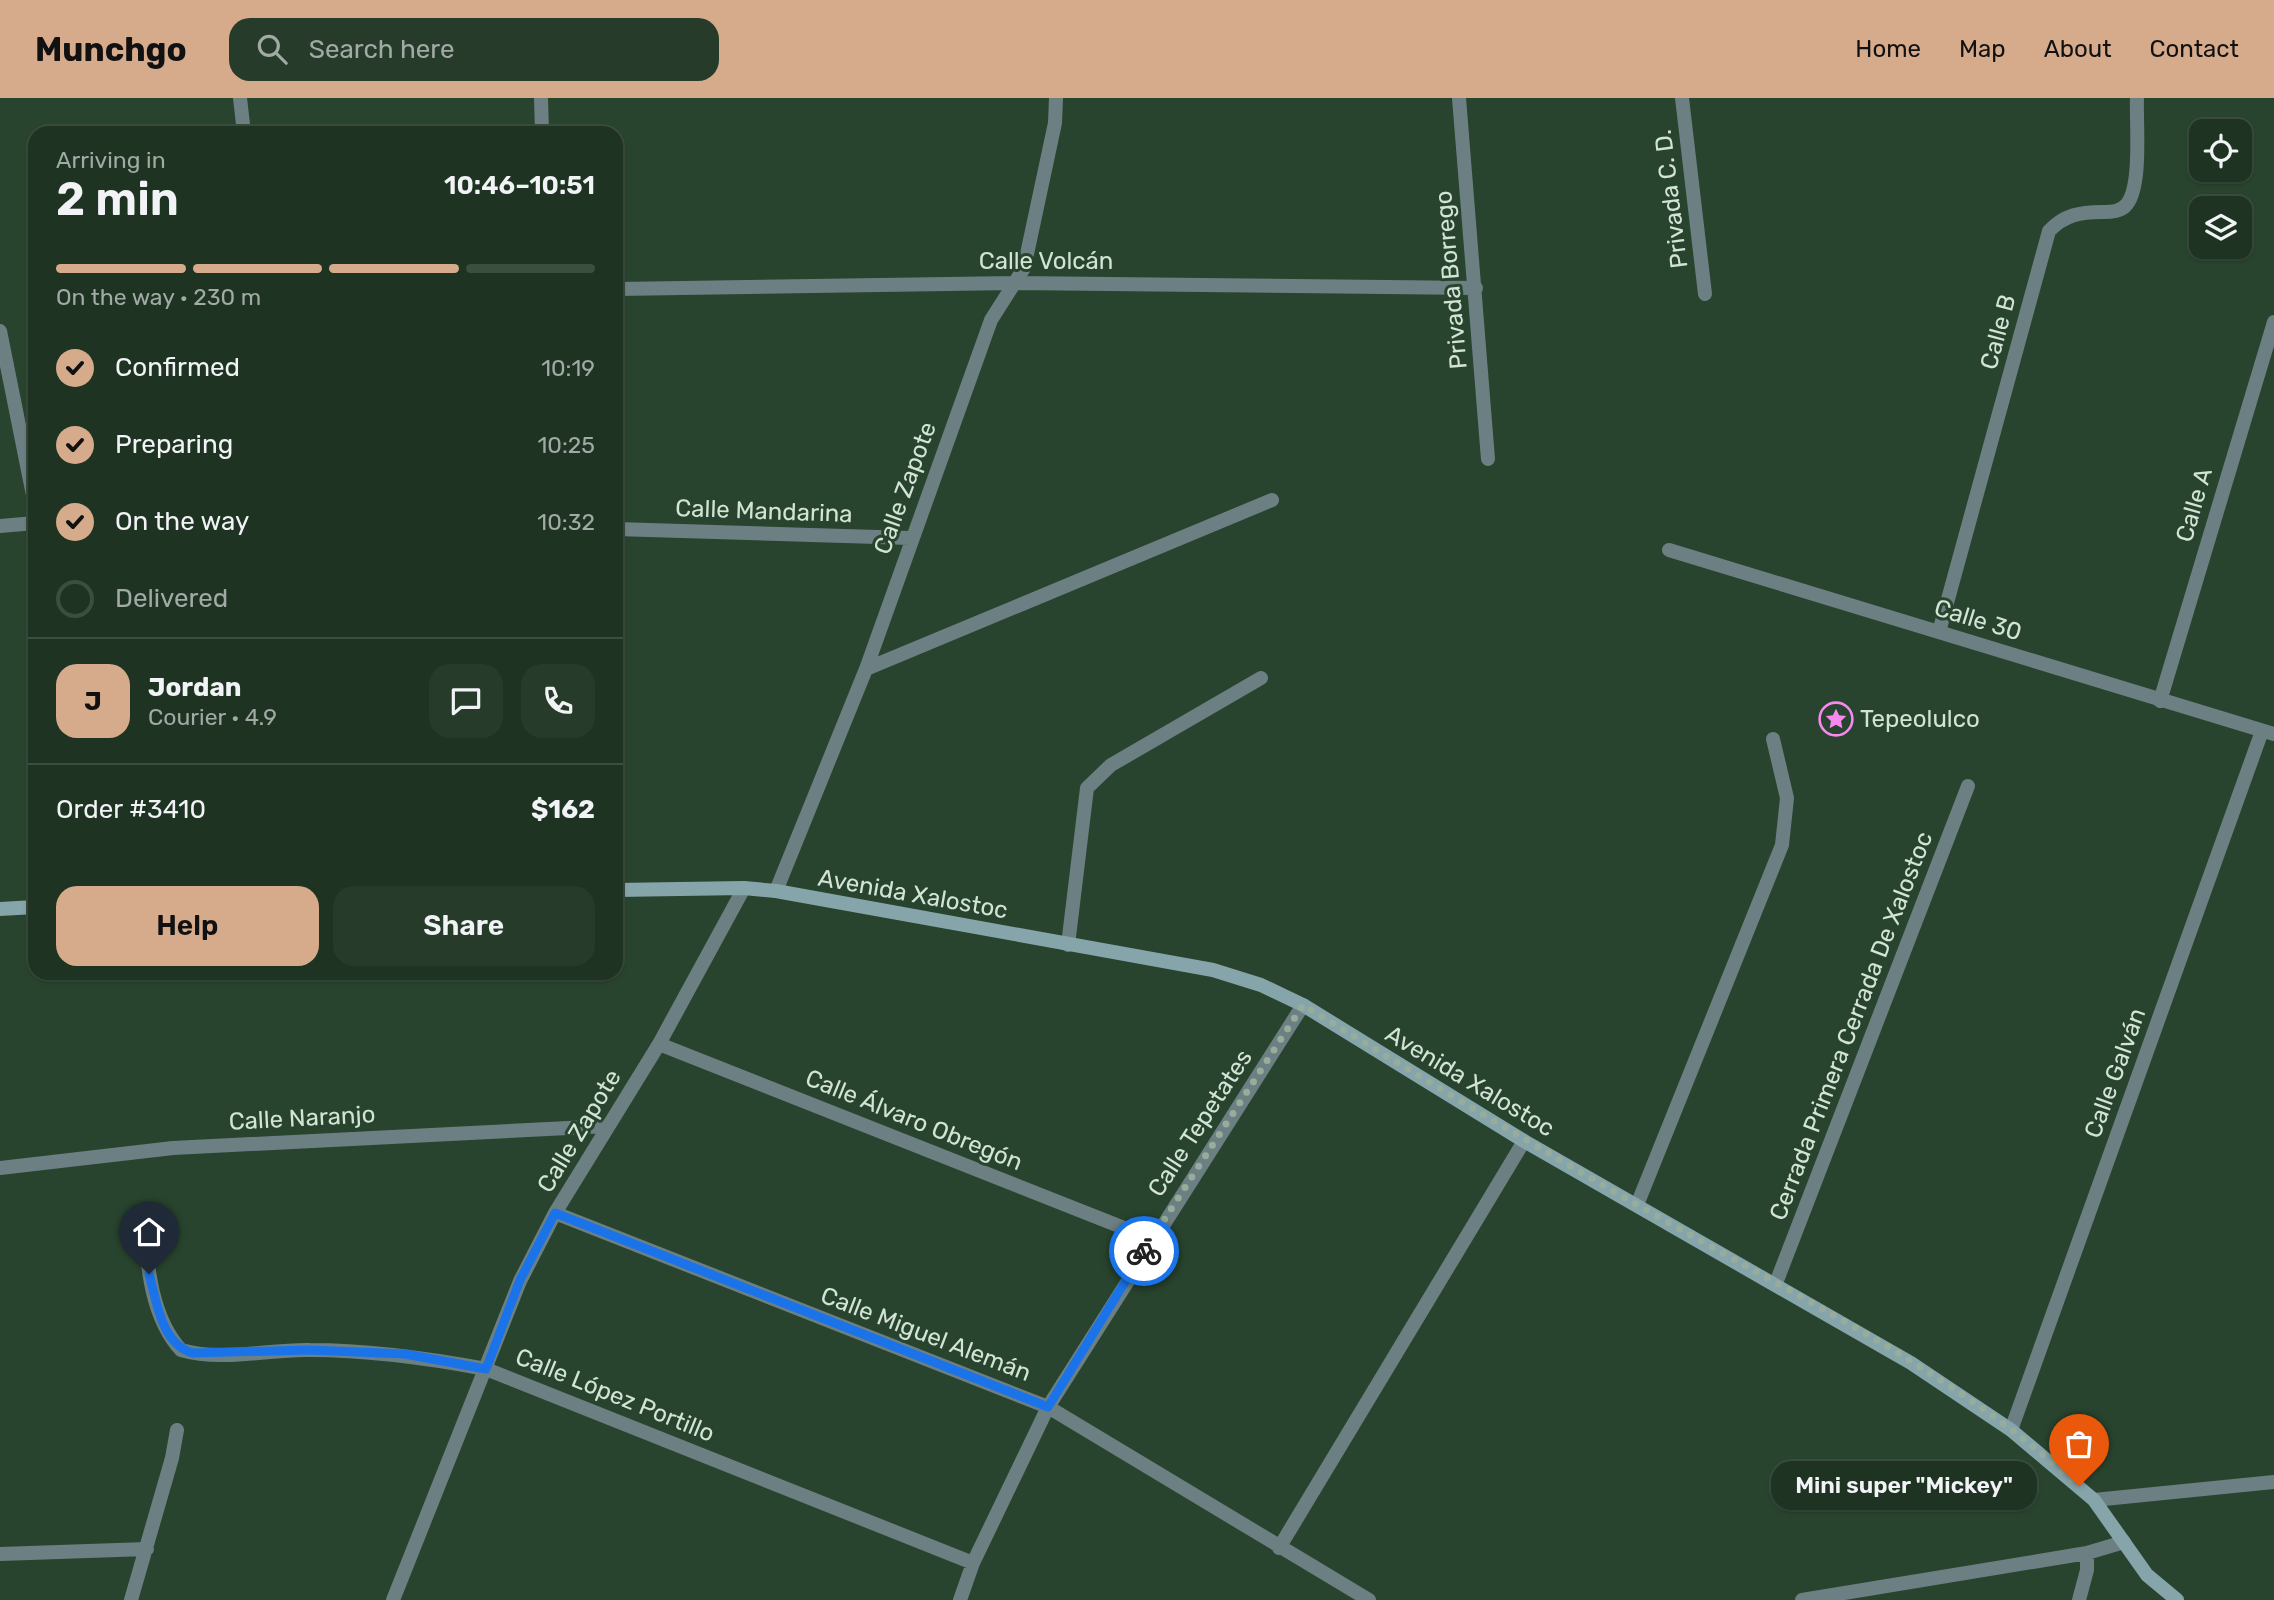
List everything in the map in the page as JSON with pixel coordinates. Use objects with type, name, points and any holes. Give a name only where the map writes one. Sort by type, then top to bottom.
[{"type":"street","points":[[240,98],[243,126]]},
{"type":"street","points":[[541,98],[542,126]]},
{"type":"street","name":"Calle Zapote","points":[[776,891],[866,668],[910,538],[990,320],[1024,268],[1055,123],[1056,98]]},
{"type":"street","name":"Privada Borrego","points":[[1459,98],[1488,459]]},
{"type":"street","name":"Privada C. D.","points":[[1682,98],[1705,294]]},
{"type":"street","name":"Calle B","points":[[1939,632],[2049,232],[2059,220],[2073,214],[2120,211],[2128,203],[2135,182],[2137,98]]},
{"type":"street","name":"Calle Volcán","points":[[623,289],[1014,283],[1476,288]]},
{"type":"street","name":"Calle A","points":[[2160,701],[2274,322]]},
{"type":"street","points":[[0,331],[28,470]]},
{"type":"street","points":[[866,668],[1272,500]]},
{"type":"street","points":[[0,526],[28,524]]},
{"type":"street","name":"Calle Mandarina","points":[[623,529],[910,538]]},
{"type":"street","name":"Calle 30","points":[[1669,550],[2268,733]]},
{"type":"street","points":[[1068,945],[1087,788],[1111,765],[1261,678]]},
{"type":"street","name":"Calle Galván","points":[[2011,1430],[2268,733]]},
{"type":"street","points":[[1637,1205],[1782,845],[1787,798],[1773,739]]},
{"type":"street","name":"Cerrada Primera Cerrada De Xalostoc","points":[[1776,1283],[1968,786]]},
{"type":"street","name":"Calle Zapote","points":[[393,1600],[520,1280],[555,1213],[659,1044],[744,888]]},
{"type":"street","name":"Avenida Xalostoc","points":[[623,890],[744,888],[776,891],[1213,970],[1261,985],[1303,1005],[1524,1141],[1776,1283],[1911,1363],[2011,1430],[2094,1500],[2147,1575],[2177,1600]]},
{"type":"street","points":[[0,908],[28,907]]},
{"type":"street","name":"Calle Tepetates","points":[[960,1600],[973,1563],[1048,1407],[1152,1239],[1303,1005]]},
{"type":"street","name":"Calle Álvaro Obregón","points":[[659,1044],[1152,1239]]},
{"type":"street","name":"Calle Naranjo","points":[[0,1168],[173,1148],[608,1126]]},
{"type":"street","points":[[1279,1548],[1524,1141]]},
{"type":"street","name":"Calle Miguel Alemán","points":[[555,1213],[1048,1407],[1369,1600]]},
{"type":"street","name":"Calle López Portillo","points":[[143,1214],[149,1274],[166,1330],[181,1350],[210,1354],[309,1350],[405,1354],[486,1369],[973,1563]]},
{"type":"street","points":[[131,1600],[147,1549],[177,1430]]},
{"type":"street","points":[[2094,1500],[2274,1482]]},
{"type":"street","points":[[1802,1600],[2087,1553],[2124,1542]]},
{"type":"street","points":[[0,1554],[147,1549]]},
{"type":"street","points":[[2078,1600],[2087,1570],[2087,1553]]},
{"type":"way so far","points":[[1144,1251],[1303,1005],[1524,1141],[1776,1283],[1911,1363],[2011,1430],[2079,1486]]},
{"type":"place","name":"Tepeolulco","points":[[1836,719]]},
{"type":"place","name":"Mini super \"Mickey\"","points":[[2079,1486]]},
{"type":"route","points":[[149,1274],[166,1330],[181,1350],[210,1354],[309,1350],[405,1354],[486,1369],[520,1280],[555,1213],[1048,1407],[1144,1251]]}]
